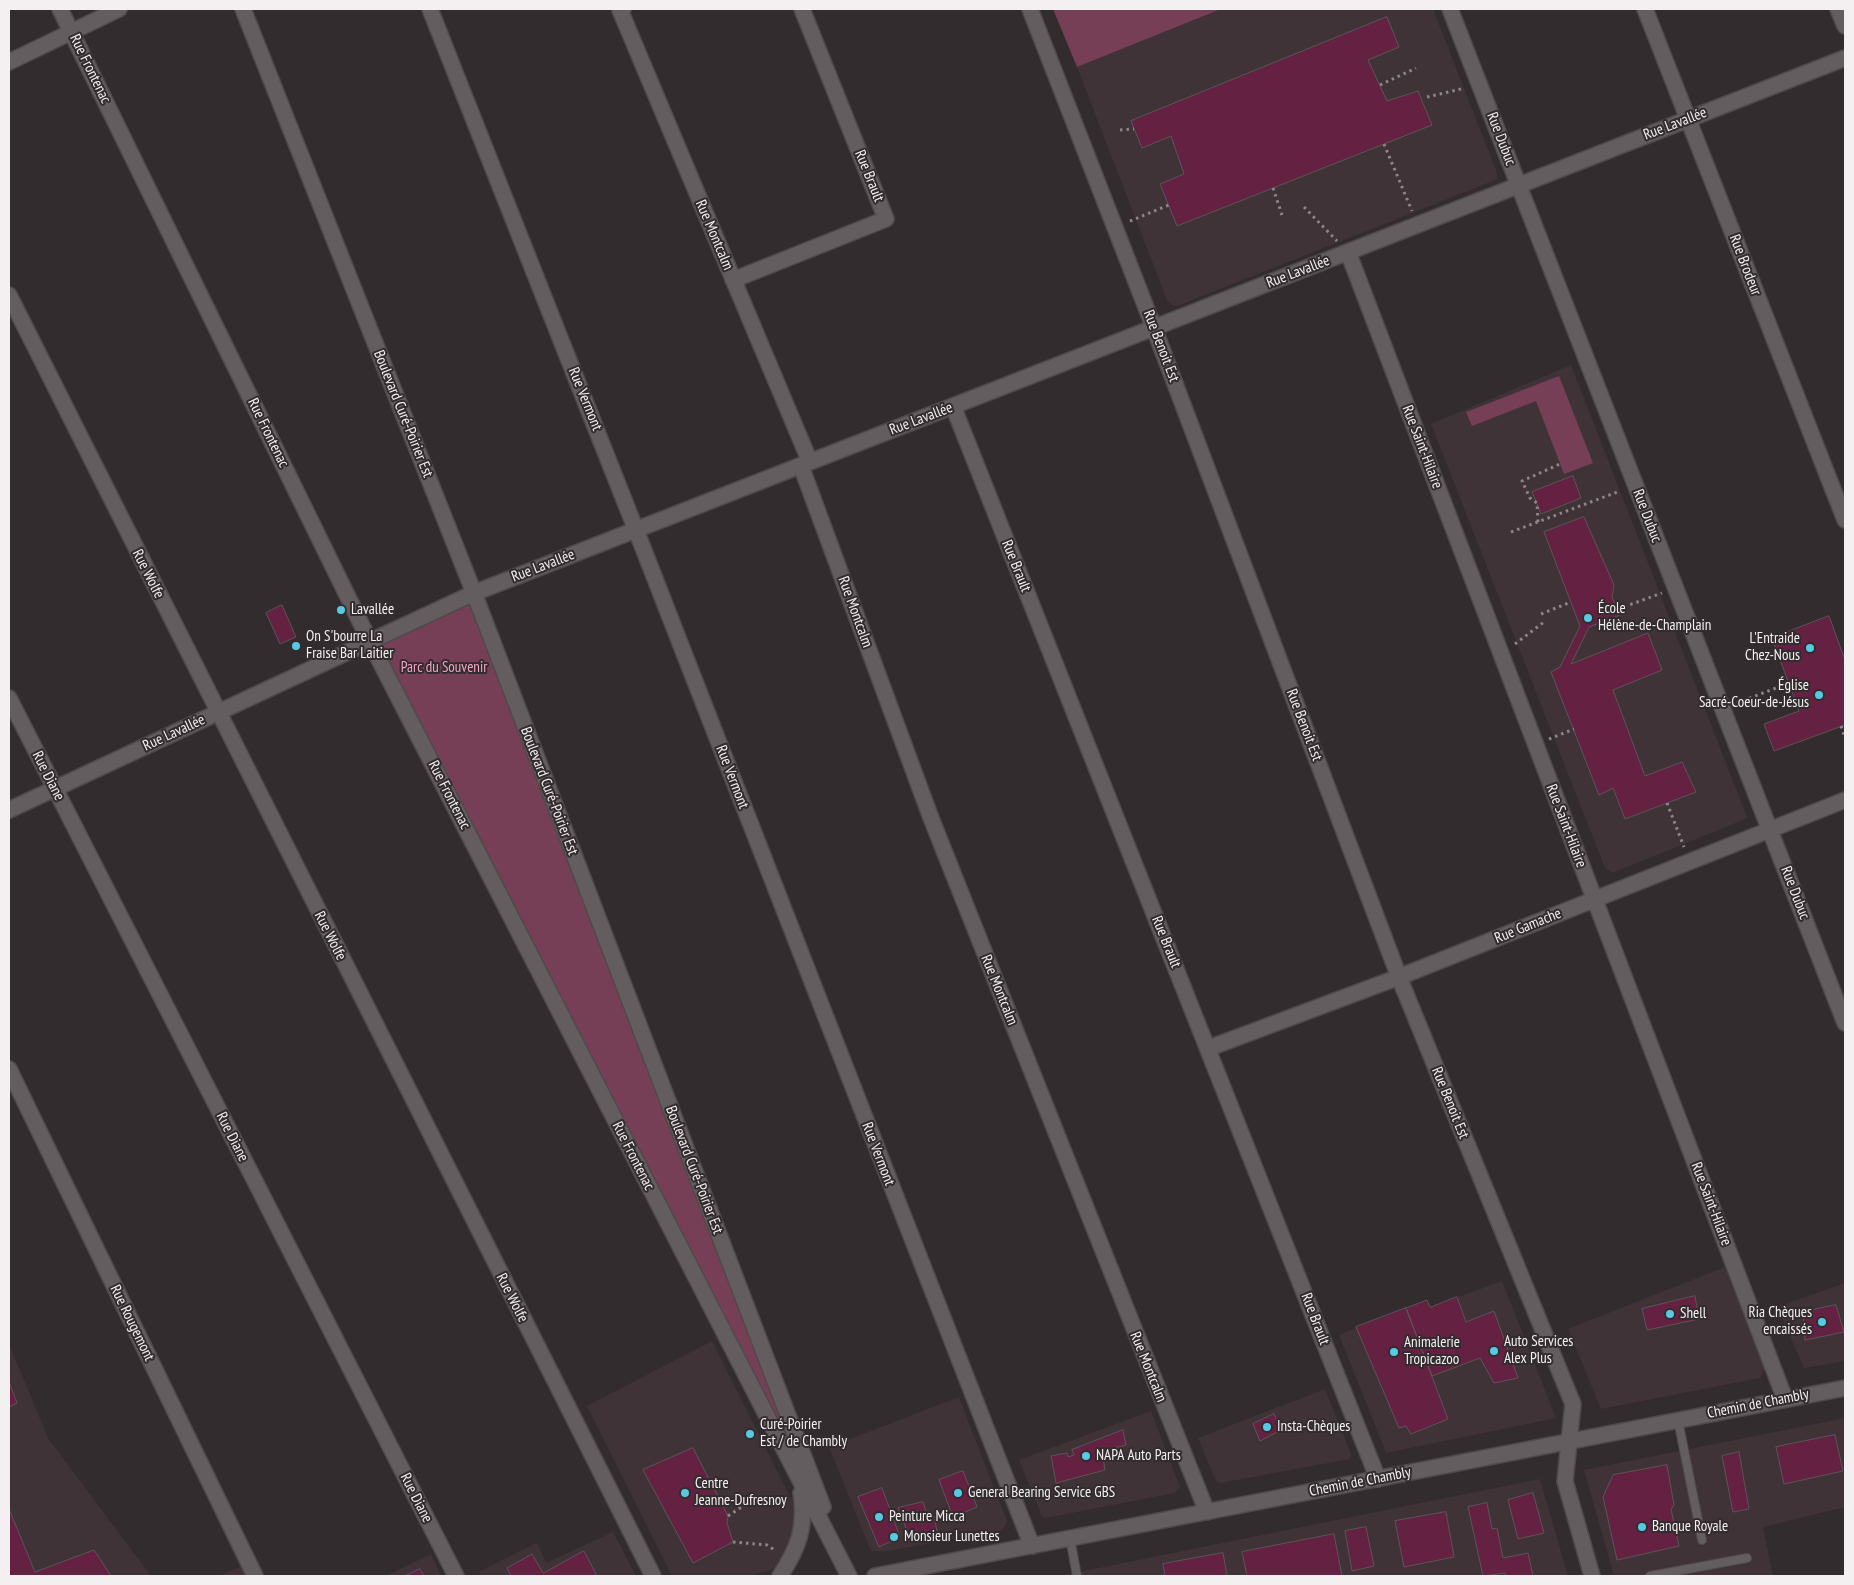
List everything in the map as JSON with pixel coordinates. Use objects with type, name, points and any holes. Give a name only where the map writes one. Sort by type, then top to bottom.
[{"type":"street","name":"Rue Frontenac","points":[[60,9],[370,642],[849,1576]]},
{"type":"street","points":[[9,62],[120,9]]},
{"type":"street","name":"Boulevard Curé-Poirier Est","points":[[243,9],[474,593],[849,1576]]},
{"type":"street","name":"Rue Vermont","points":[[430,9],[636,530],[1032,1546]]},
{"type":"street","name":"Rue Montcalm","points":[[622,9],[620,10],[734,280],[805,464],[931,818],[1207,1512]]},
{"type":"street","name":"Rue Brault","points":[[734,280],[886,219],[802,9]]},
{"type":"street","name":"Rue Benoit Est","points":[[1030,9],[1154,328],[1399,977],[1573,1404],[1564,1481],[1592,1576]]},
{"type":"street","name":"Rue Dubuc","points":[[1450,9],[1845,1023]]},
{"type":"street","name":"Rue Brodeur","points":[[1646,9],[1845,520]]},
{"type":"street","points":[[1838,9],[1845,26]]},
{"type":"street","name":"Rue Lavallée","points":[[9,810],[474,593],[1845,58]]},
{"type":"street","name":"Rue Saint-Hilaire","points":[[1348,252],[1785,1399]]},
{"type":"street","name":"Rue Wolfe","points":[[9,295],[217,713],[653,1576]]},
{"type":"street","name":"Rue Brault","points":[[953,406],[1209,1048],[1378,1479]]},
{"type":"street","name":"Rue Diane","points":[[9,698],[456,1576]]},
{"type":"street","name":"Rue Gamache","points":[[1209,1048],[1399,977],[1845,800]]},
{"type":"street","name":"Rue Rougemont","points":[[9,1069],[255,1576]]},
{"type":"street","name":"Chemin de Chambly","points":[[875,1576],[1845,1388]]},
{"type":"street","points":[[780,1576],[790,1561],[802,1532],[804,1515],[800,1481]]},
{"type":"lane","points":[[1678,1420],[1702,1540]]},
{"type":"lane","points":[[1070,1538],[1077,1576]]},
{"type":"lane","points":[[1650,1576],[1748,1558]]},
{"type":"path","points":[[1380,85],[1416,68]]},
{"type":"path","points":[[1427,97],[1480,85]]},
{"type":"path","points":[[1120,130],[1134,129]]},
{"type":"path","points":[[1384,144],[1417,225]]},
{"type":"path","points":[[1273,188],[1282,215]]},
{"type":"path","points":[[1115,227],[1169,205]]},
{"type":"path","points":[[1304,207],[1348,252]]},
{"type":"path","points":[[1538,522],[1537,503],[1530,498],[1522,481],[1560,464]]},
{"type":"path","points":[[1511,532],[1634,485]]},
{"type":"path","points":[[1618,609],[1675,588]]},
{"type":"path","points":[[1541,614],[1571,602]]},
{"type":"path","points":[[1501,655],[1544,622]]},
{"type":"path","points":[[1722,709],[1789,683]]},
{"type":"path","points":[[1841,726],[1845,738]]},
{"type":"path","points":[[1535,744],[1574,730]]},
{"type":"path","points":[[1667,803],[1690,862]]},
{"type":"path","points":[[728,1516],[752,1500]]},
{"type":"path","points":[[734,1542],[767,1545],[790,1561]]},
{"type":"shaded area","points":[[1221,9],[1433,9],[1498,179],[1177,306],[1172,305],[1167,300],[1077,67]]},
{"type":"shaded area","name":"École Hélène-de-Champlain","points":[[1571,365],[1747,817],[1612,873],[1605,868],[1431,424]]},
{"type":"shaded area","points":[[1725,1267],[1765,1369],[1760,1378],[1601,1409],[1568,1329]]},
{"type":"shaded area","points":[[1502,1281],[1556,1418],[1386,1453],[1339,1335],[1427,1300],[1431,1307]]},
{"type":"shaded area","points":[[1845,1283],[1845,1361],[1804,1368],[1777,1307]]},
{"type":"shaded area","points":[[712,1341],[793,1503],[794,1535],[787,1555],[771,1570],[748,1576],[672,1576],[587,1406]]},
{"type":"shaded area","points":[[9,1344],[48,1438],[151,1576],[9,1576]]},
{"type":"shaded area","points":[[1325,1389],[1351,1454],[1350,1459],[1220,1483],[1216,1481],[1198,1438]]},
{"type":"shaded area","points":[[959,1397],[1007,1521],[1002,1530],[888,1551],[871,1551],[829,1447]]},
{"type":"shaded area","points":[[1151,1411],[1180,1487],[1174,1493],[1046,1518],[1042,1517],[1019,1460]]},
{"type":"shaded area","points":[[1845,1418],[1845,1507],[1763,1527],[1773,1576],[1614,1576],[1584,1470]]},
{"type":"shaded area","points":[[1540,1479],[1568,1576],[1059,1576]]},
{"type":"shaded area","points":[[613,1532],[636,1576],[481,1576],[479,1572],[537,1543],[546,1563]]},
{"type":"shaded area","points":[[431,1554],[441,1576],[386,1576]]},
{"type":"shaded area","points":[[249,1563],[255,1576],[219,1576]]},
{"type":"green space","points":[[1053,9],[1221,9],[1077,67]]},
{"type":"green space","points":[[1559,376],[1593,463],[1564,474],[1536,401],[1472,426],[1466,412]]},
{"type":"green space","name":"Parc du Souvenir","points":[[474,593],[849,1576],[370,642]]},
{"type":"building","points":[[1387,17],[1399,47],[1368,60],[1387,101],[1418,91],[1432,125],[1177,226],[1160,184],[1184,174],[1171,136],[1142,148],[1131,121]]},
{"type":"building","points":[[1573,476],[1581,498],[1541,514],[1532,492]]},
{"type":"building","name":"École Hélène-de-Champlain","points":[[1584,517],[1614,585],[1612,597],[1620,615],[1589,627],[1571,664],[1648,633],[1662,670],[1613,690],[1645,776],[1682,762],[1696,792],[1625,819],[1613,788],[1599,795],[1551,672],[1560,667],[1580,626],[1544,532]]},
{"type":"building","points":[[282,605],[296,637],[280,644],[266,613]]},
{"type":"building","name":"Église Sacré-Coeur-de-Jésus","points":[[1829,616],[1845,660],[1845,725],[1774,751],[1764,724],[1799,711],[1772,638]]},
{"type":"building","name":"Shell","points":[[1695,1296],[1699,1319],[1647,1330],[1642,1309]]},
{"type":"building","points":[[1457,1297],[1466,1322],[1494,1311],[1518,1378],[1494,1383],[1480,1358],[1432,1376],[1406,1308],[1427,1300],[1430,1307]]},
{"type":"building","name":"Ria Chèques encaissés","points":[[1836,1305],[1844,1332],[1805,1340],[1803,1312]]},
{"type":"building","name":"Animalerie Tropicazoo","points":[[1406,1308],[1448,1419],[1411,1434],[1406,1426],[1399,1428],[1356,1327]]},
{"type":"building","points":[[9,1382],[17,1403],[9,1407]]},
{"type":"building","name":"Insta-Chèques","points":[[1274,1414],[1281,1430],[1260,1441],[1253,1424]]},
{"type":"building","name":"NAPA Auto Parts","points":[[1123,1430],[1126,1445],[1102,1451],[1105,1470],[1056,1483],[1051,1456],[1067,1453],[1068,1457],[1074,1455],[1072,1450]]},
{"type":"building","points":[[1835,1435],[1843,1471],[1784,1484],[1776,1447]]},
{"type":"building","name":"Centre Jeanne-Dufresnoy","points":[[693,1448],[728,1516],[727,1523],[733,1542],[693,1563],[643,1470]]},
{"type":"building","points":[[1739,1452],[1749,1509],[1733,1512],[1722,1456]]},
{"type":"building","name":"Banque Royale","points":[[1667,1465],[1674,1505],[1671,1509],[1679,1546],[1617,1560],[1603,1497],[1613,1475]]},
{"type":"building","name":"General Bearing Service GBS","points":[[963,1471],[977,1507],[953,1517],[939,1480]]},
{"type":"building","name":"Peinture Micca","points":[[882,1488],[900,1537],[879,1547],[858,1497]]},
{"type":"building","points":[[1533,1493],[1544,1533],[1518,1539],[1508,1500]]},
{"type":"building","points":[[923,1502],[928,1518],[934,1516],[937,1531],[911,1541],[898,1508]]},
{"type":"building","points":[[1487,1503],[1492,1529],[1497,1528],[1503,1558],[1528,1553],[1533,1576],[1506,1576],[1505,1573],[1483,1576],[1468,1507]]},
{"type":"building","points":[[9,1509],[35,1572],[94,1550],[111,1576],[9,1576]]},
{"type":"building","points":[[1446,1512],[1454,1557],[1404,1567],[1395,1521]]},
{"type":"building","points":[[1366,1527],[1374,1566],[1352,1571],[1345,1531]]},
{"type":"building","points":[[1334,1534],[1342,1576],[1247,1576],[1242,1552]]},
{"type":"building","points":[[584,1551],[597,1576],[511,1576],[507,1568],[532,1554],[543,1573]]},
{"type":"building","points":[[1223,1553],[1227,1576],[1165,1576],[1163,1564]]},
{"type":"building","points":[[420,1569],[424,1576],[405,1576]]},
{"type":"place","name":"Lavallée","points":[[341,610]]},
{"type":"place","name":"École Hélène-de-Champlain","points":[[1588,618]]},
{"type":"place","name":"On S'bourre La Fraise Bar Laitier","points":[[296,646]]},
{"type":"place","name":"L'Entraide Chez-Nous","points":[[1810,648]]},
{"type":"place","name":"Église Sacré-Coeur-de-Jésus","points":[[1819,695]]},
{"type":"place","name":"Shell","points":[[1670,1314]]},
{"type":"place","name":"Ria Chèques encaissés","points":[[1822,1322]]},
{"type":"place","name":"Auto Services Alex Plus","points":[[1494,1351]]},
{"type":"place","name":"Animalerie Tropicazoo","points":[[1394,1352]]},
{"type":"place","name":"Insta-Chèques","points":[[1267,1427]]},
{"type":"place","name":"Curé-Poirier Est / de Chambly","points":[[750,1434]]},
{"type":"place","name":"NAPA Auto Parts","points":[[1086,1456]]},
{"type":"place","name":"Centre Jeanne-Dufresnoy","points":[[685,1493]]},
{"type":"place","name":"General Bearing Service GBS","points":[[958,1493]]},
{"type":"place","name":"Peinture Micca","points":[[879,1517]]},
{"type":"place","name":"Banque Royale","points":[[1642,1527]]},
{"type":"place","name":"Monsieur Lunettes","points":[[894,1537]]}]
